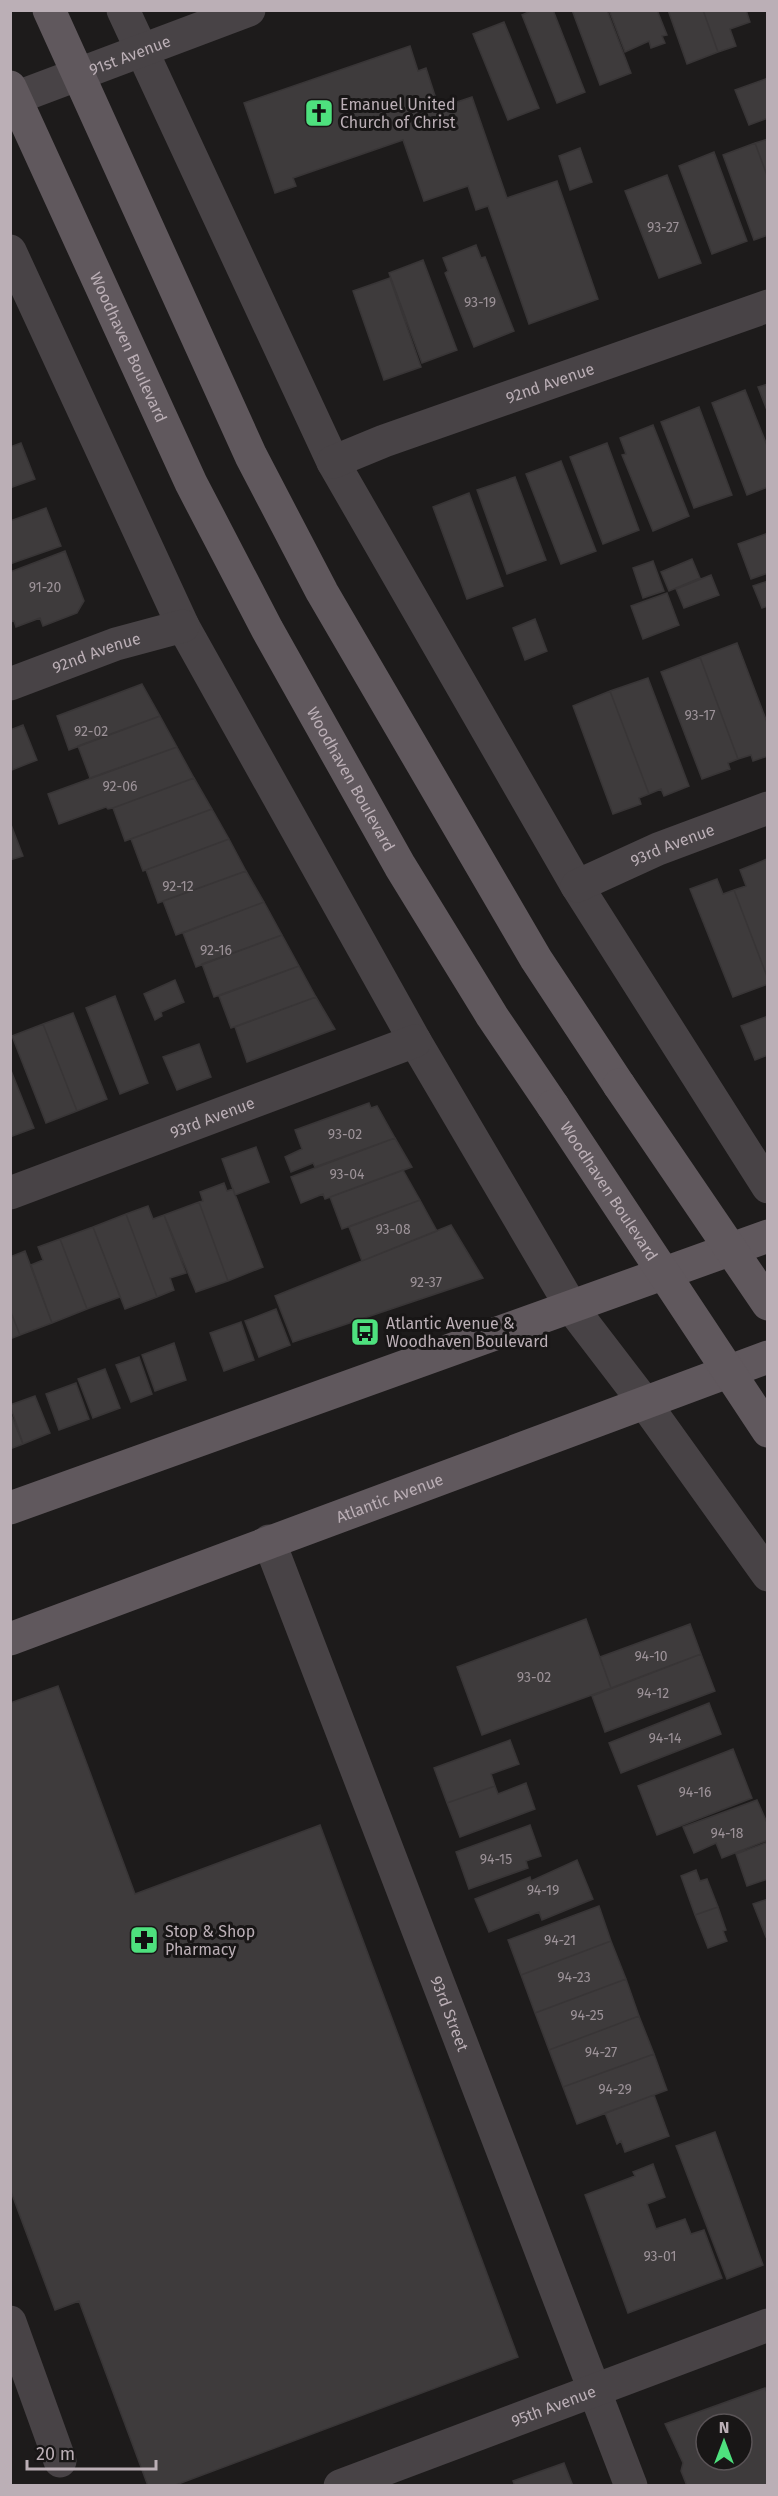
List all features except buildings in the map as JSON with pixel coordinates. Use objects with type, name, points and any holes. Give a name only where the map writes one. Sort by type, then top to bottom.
[{"type":"main road","points":[[49,10],[76,75],[251,456],[322,592],[536,959],[768,1304]]},
{"type":"main road","name":"Woodhaven Boulevard","points":[[12,95],[191,483],[267,629],[400,866],[492,1016],[768,1431]]},
{"type":"main road","points":[[10,1508],[768,1236]]},
{"type":"main road","name":"Atlantic Avenue","points":[[10,1639],[768,1357]]},
{"type":"street","points":[[123,10],[333,462],[577,886],[768,1187]]},
{"type":"street","name":"91st Avenue","points":[[12,95],[76,75],[249,10]]},
{"type":"street","points":[[10,251],[183,626],[415,1041],[572,1308],[644,1402],[768,1575]]},
{"type":"street","name":"92nd Avenue","points":[[333,462],[384,441],[768,306]]},
{"type":"street","name":"92nd Avenue","points":[[10,684],[116,644],[183,626]]},
{"type":"street","name":"93rd Avenue","points":[[577,886],[658,849],[768,808]]},
{"type":"street","name":"93rd Avenue","points":[[10,1193],[415,1041]]},
{"type":"street","name":"93rd Street","points":[[269,1541],[631,2486]]},
{"type":"street","points":[[10,2322],[60,2461]]},
{"type":"street","name":"95th Avenue","points":[[340,2486],[768,2325]]},
{"type":"place","name":"Emanuel United Church of Christ","points":[[319,113]]},
{"type":"place","name":"Atlantic Avenue & Woodhaven Boulevard","points":[[365,1332]]},
{"type":"place","name":"Stop & Shop Pharmacy","points":[[144,1940]]}]
